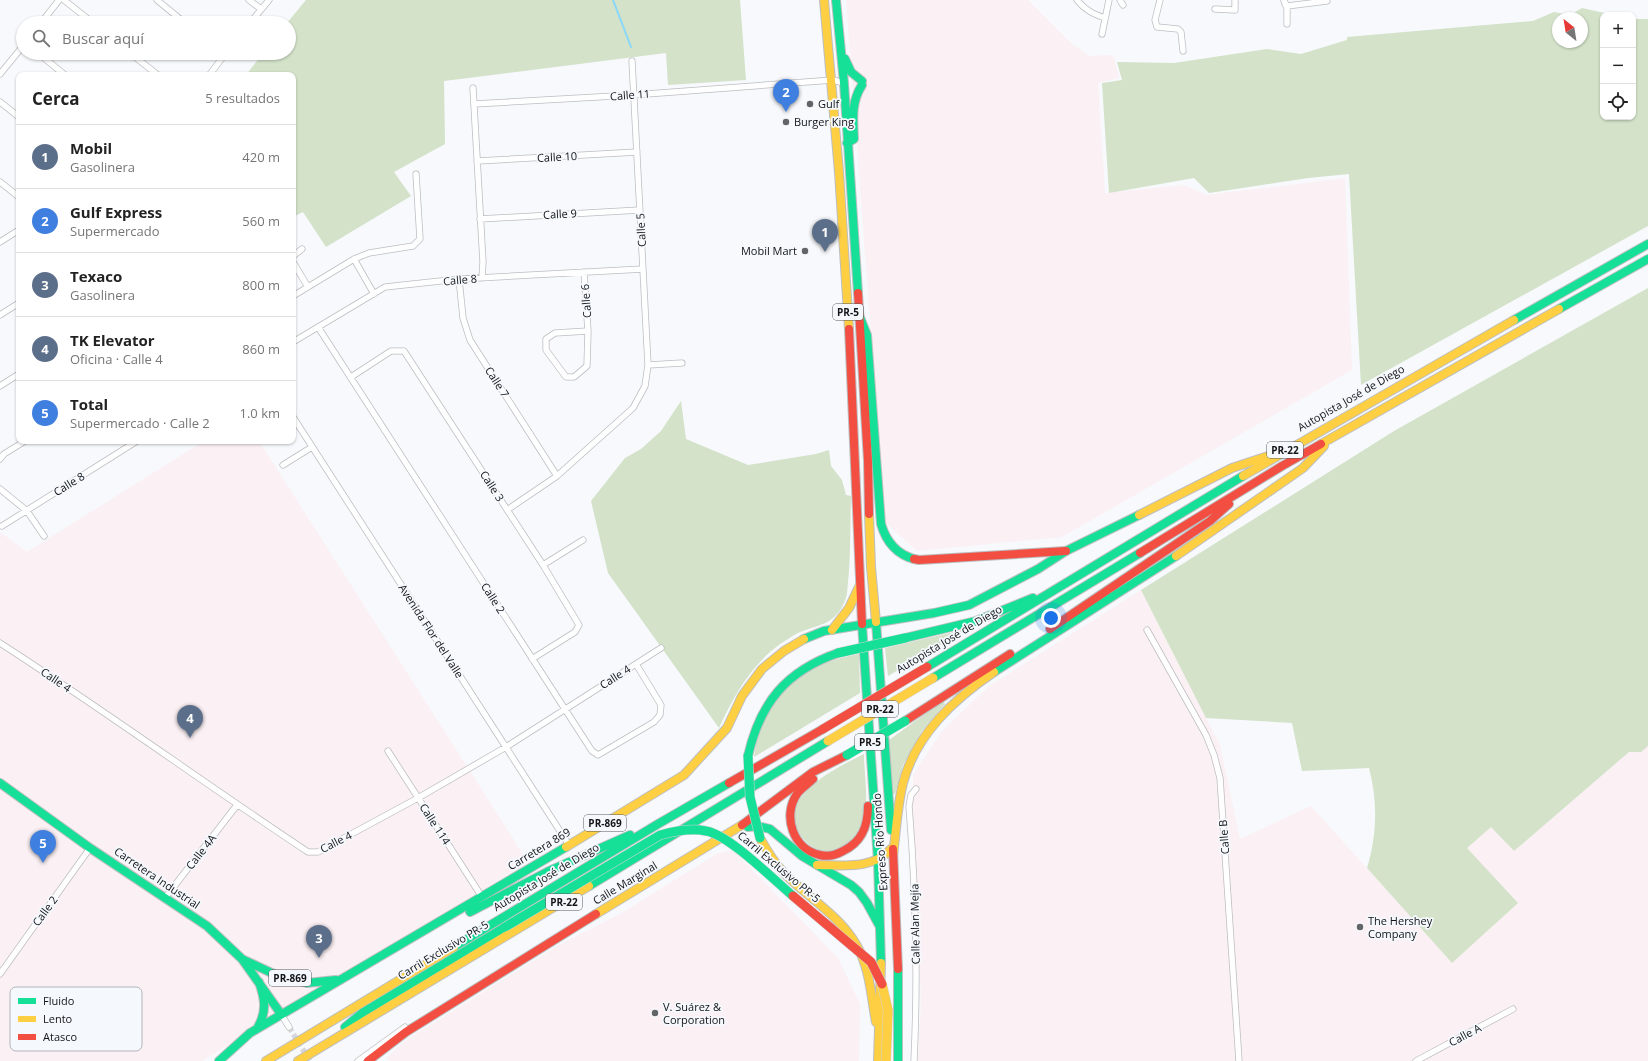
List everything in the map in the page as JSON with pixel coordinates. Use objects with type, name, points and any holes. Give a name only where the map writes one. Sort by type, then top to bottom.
[{"type":"main road","name":"PR-5","points":[[824,0],[833,80],[850,351],[856,462],[859,587],[862,624]]},
{"type":"main road","name":"PR-5","points":[[836,0],[844,83],[866,422],[871,566],[876,622]]},
{"type":"main road","points":[[840,49],[845,54],[846,66],[862,83],[854,97],[854,139],[847,143]]},
{"type":"main road","name":"Autopista José de Diego","points":[[266,1061],[658,824],[927,667],[1286,450],[1648,244]]},
{"type":"main road","name":"PR-22","points":[[298,1061],[719,809],[828,741],[1332,437],[1648,259]]},
{"type":"main road","points":[[859,315],[868,335],[879,516],[883,532],[894,548],[906,556],[919,560],[1066,551]]},
{"type":"main road","points":[[850,351],[856,358],[860,411],[866,422]]},
{"type":"main road","points":[[817,865],[839,865],[878,861],[893,852],[899,799],[904,779],[921,742],[935,722],[952,703],[978,682],[1131,585],[1303,468],[1332,437]]},
{"type":"main road","name":"Carretera 869","points":[[219,1061],[250,1033],[258,1028],[482,897],[684,775],[727,728],[742,696],[762,669],[784,651],[803,639],[820,632],[934,613],[969,605],[1038,569],[1066,551],[1232,468],[1286,450]]},
{"type":"main road","points":[[872,785],[868,794],[869,812],[866,826],[861,837],[854,845],[838,854],[826,855],[811,851],[798,842],[792,832],[789,822],[790,807],[794,797],[807,783],[838,764],[847,755],[905,721],[1057,624],[1210,522],[1242,491]]},
{"type":"main road","points":[[832,630],[849,608],[859,587]]},
{"type":"main road","points":[[879,1033],[872,1006],[869,975],[857,944],[837,920],[782,870],[768,852],[760,838],[751,811],[746,778],[750,743],[759,718],[778,689],[790,677],[819,660],[838,653],[976,621],[1056,589]]},
{"type":"main road","name":"Expreso Río Hondo","points":[[876,622],[893,852],[898,944],[898,1061]]},
{"type":"main road","name":"Expreso Río Hondo","points":[[862,624],[881,928],[878,1061]]},
{"type":"main road","name":"Calle Marginal","points":[[368,1061],[406,1032],[513,968],[529,955],[733,831],[762,811],[799,781],[835,759],[847,755]]},
{"type":"main road","name":"Carretera Industrial","points":[[0,783],[90,848],[207,926],[242,959],[281,1014]]},
{"type":"main road","points":[[388,952],[423,938],[519,885],[578,857],[658,824]]},
{"type":"main road","points":[[733,831],[757,826],[770,829],[802,856],[822,869],[844,880],[859,892],[871,909],[881,928]]},
{"type":"main road","name":"Carril Exclusivo PR-5","points":[[362,1013],[505,926],[660,836],[676,831],[708,831],[720,835],[732,843],[871,962],[878,972],[886,993],[888,1019],[886,1061]]},
{"type":"main road","name":"PR-869","points":[[242,959],[274,974],[307,983],[340,980]]},
{"type":"main road","points":[[258,982],[266,1008],[264,1017],[258,1028]]},
{"type":"main road","points":[[316,1051],[362,1013]]},
{"type":"main road","points":[[306,1038],[362,1013]]},
{"type":"street","points":[[47,16],[60,0]]},
{"type":"street","points":[[64,0],[84,16]]},
{"type":"street","points":[[157,0],[176,16]]},
{"type":"street","points":[[249,0],[261,10]]},
{"type":"street","points":[[256,16],[269,0]]},
{"type":"street","points":[[1077,0],[1083,8],[1092,14],[1106,18]]},
{"type":"street","points":[[1102,34],[1109,0]]},
{"type":"street","points":[[1160,0],[1155,20],[1157,27],[1178,29],[1181,32],[1183,51]]},
{"type":"street","points":[[1215,9],[1235,10],[1235,0]]},
{"type":"street","points":[[1284,1],[1287,6],[1327,1]]},
{"type":"street","points":[[1284,1],[1287,8],[1287,24]]},
{"type":"street","points":[[0,74],[16,55]]},
{"type":"street","points":[[47,60],[61,72]]},
{"type":"street","points":[[139,60],[154,72]]},
{"type":"street","points":[[212,72],[220,60]]},
{"type":"street","name":"Calle 5","points":[[507,510],[557,476],[633,408],[645,386],[648,364],[632,61]]},
{"type":"street","name":"Calle 11","points":[[474,104],[633,95],[833,80],[844,83]]},
{"type":"street","points":[[473,88],[483,262],[482,278]]},
{"type":"street","points":[[0,102],[16,115]]},
{"type":"street","name":"Calle 10","points":[[477,161],[637,152]]},
{"type":"street","points":[[296,294],[354,259],[369,254],[413,246],[420,239],[416,174]]},
{"type":"street","points":[[0,182],[16,195]]},
{"type":"street","name":"Calle 9","points":[[480,219],[640,210]]},
{"type":"street","points":[[0,242],[16,232]]},
{"type":"street","points":[[296,254],[302,249]]},
{"type":"street","points":[[354,259],[374,294]]},
{"type":"street","points":[[296,267],[308,287]]},
{"type":"street","name":"Calle 8","points":[[296,340],[386,287],[459,279],[643,269]]},
{"type":"street","name":"Calle 6","points":[[584,272],[588,331],[588,366],[574,377],[566,377],[546,350],[546,339],[555,333],[588,331]]},
{"type":"street","name":"Calle 7","points":[[459,279],[463,318],[470,340],[557,476]]},
{"type":"street","points":[[0,315],[16,305]]},
{"type":"street","name":"Calle 2","points":[[318,326],[565,710],[592,751],[598,755],[654,722],[660,715],[661,705],[636,664]]},
{"type":"street","name":"Calle 3","points":[[351,377],[392,351],[404,351],[543,565],[579,625],[575,632],[532,659]]},
{"type":"street","points":[[648,364],[682,363]]},
{"type":"street","points":[[0,386],[16,376]]},
{"type":"street","name":"Avenida Flor del Valle","points":[[296,421],[569,845]]},
{"type":"street","points":[[0,459],[4,454],[20,444]]},
{"type":"street","name":"Calle 8","points":[[2,526],[132,444]]},
{"type":"street","points":[[283,465],[312,447]]},
{"type":"street","points":[[0,489],[27,511],[44,536]]},
{"type":"street","points":[[543,565],[583,540]]},
{"type":"street","name":"Calle B","points":[[1147,630],[1206,735],[1214,755],[1220,778],[1239,1061]]},
{"type":"street","name":"Calle 4","points":[[0,643],[135,733],[237,805],[308,852],[318,852],[418,798],[506,747],[661,648]]},
{"type":"street","name":"Calle 114","points":[[388,751],[482,897]]},
{"type":"street","name":"Calle Alan Mejía","points":[[914,1061],[916,929],[909,806],[911,795],[916,789]]},
{"type":"street","name":"Calle 4A","points":[[165,898],[237,805]]},
{"type":"street","name":"Calle 2","points":[[0,974],[90,848]]},
{"type":"street","name":"Calle Marginal","points":[[358,1061],[408,1025],[529,955]]},
{"type":"street","name":"Calle A","points":[[1416,1061],[1513,1009]]},
{"type":"street","points":[[281,1014],[289,1027]]},
{"type":"shaded area","points":[[846,0],[1028,0],[1071,43],[1089,56],[1108,55],[1114,57],[1119,78],[1098,83],[1105,193],[1184,185],[1206,195],[1345,178],[1352,370],[1062,537],[917,551],[885,522]]},
{"type":"shaded area","points":[[199,444],[261,444],[528,862],[202,1061],[0,1061],[0,532],[27,552]]},
{"type":"shaded area","points":[[1141,590],[1220,745],[1240,839],[1311,806],[1452,963],[1467,848],[1491,826],[1514,851],[1629,752],[1641,752],[1648,746],[1648,1061],[918,1061],[921,1000],[913,838],[913,775],[941,732],[989,686]]},
{"type":"shaded area","points":[[733,850],[838,958],[860,1004],[859,1061],[390,1061],[386,1059],[403,1042],[557,946],[620,914],[718,853]]},
{"type":"green space","points":[[306,0],[740,0],[746,80],[668,85],[666,53],[444,81],[445,144],[394,172],[411,196],[326,247],[303,212],[296,216],[296,72],[248,72],[258,60],[296,60],[296,16],[293,16]]},
{"type":"green space","points":[[1582,8],[1600,12],[1600,120],[1636,120],[1636,19],[1648,19],[1648,226],[1361,385],[1349,174],[1308,178],[1209,193],[1194,178],[1109,193],[1102,83],[1122,80],[1117,62],[1174,63],[1267,49],[1301,54],[1347,40],[1347,37],[1533,21],[1552,13],[1552,48],[1588,48],[1588,12],[1575,12]]},
{"type":"green space","points":[[1648,288],[1648,746],[1641,752],[1629,752],[1514,851],[1491,827],[1467,848],[1518,903],[1452,963],[1367,868],[1373,843],[1375,818],[1374,793],[1369,768],[1302,771],[1292,723],[1206,718],[1141,590],[1394,431]]},
{"type":"green space","points":[[681,401],[686,439],[748,465],[816,454],[829,450],[831,466],[842,480],[846,495],[851,496],[850,561],[847,592],[840,610],[827,622],[797,633],[770,652],[744,682],[730,705],[719,728],[608,573],[591,501],[625,458],[641,449],[661,431]]},
{"type":"green space","points":[[967,629],[888,676],[885,648]]},
{"type":"green space","points":[[859,654],[860,693],[754,757],[757,736],[766,716],[774,702],[793,681],[804,673],[830,661]]},
{"type":"green space","points":[[943,701],[945,704],[922,731],[903,765],[895,794],[892,794],[889,740]]},
{"type":"green space","points":[[864,754],[866,803],[864,818],[858,832],[846,844],[832,851],[825,851],[811,846],[801,836],[795,824],[794,817],[797,804],[809,788],[827,774]]},
{"type":"waterway","points":[[613,0],[631,47]]},
{"type":"tunnel","points":[[289,1027],[310,1061]]},
{"type":"traffic: fast","points":[[836,0],[844,83],[858,293]]},
{"type":"traffic: fast","points":[[845,59],[851,72],[862,81]]},
{"type":"traffic: fast","points":[[847,143],[854,139],[854,104],[858,91],[862,85]]},
{"type":"traffic: fast","points":[[1514,320],[1648,244]]},
{"type":"traffic: fast","points":[[1559,309],[1648,259]]},
{"type":"traffic: fast","points":[[859,315],[867,335],[881,524],[886,536],[893,546],[902,554],[914,559]]},
{"type":"traffic: fast","points":[[927,667],[1243,476]]},
{"type":"traffic: fast","points":[[804,639],[824,631],[934,613],[969,605],[1038,569],[1066,551],[1139,515]]},
{"type":"traffic: fast","points":[[933,678],[1140,553]]},
{"type":"traffic: fast","points":[[994,672],[1176,556]]},
{"type":"traffic: fast","points":[[905,638],[976,621],[1033,598]]},
{"type":"traffic: fast","points":[[876,622],[891,830]]},
{"type":"traffic: fast","points":[[862,624],[878,861],[881,963]]},
{"type":"traffic: fast","points":[[838,653],[905,638]]},
{"type":"traffic: fast","points":[[748,756],[753,737],[760,720],[778,691],[804,669],[820,660],[838,653]]},
{"type":"traffic: fast","points":[[847,755],[905,721]]},
{"type":"traffic: fast","points":[[589,886],[828,741]]},
{"type":"traffic: fast","points":[[748,756],[750,797],[760,838]]},
{"type":"traffic: fast","points":[[0,783],[90,848],[207,926],[242,959],[281,1014]]},
{"type":"traffic: fast","points":[[454,947],[729,783]]},
{"type":"traffic: fast","points":[[748,827],[757,826],[770,829],[802,856],[851,885],[859,892],[867,903],[879,925]]},
{"type":"traffic: fast","points":[[505,927],[660,835],[683,830],[706,831],[726,840],[751,859],[793,896]]},
{"type":"traffic: fast","points":[[470,912],[549,871],[630,835]]},
{"type":"traffic: fast","points":[[219,1061],[250,1033],[566,847]]},
{"type":"traffic: fast","points":[[345,1027],[362,1013],[505,927]]},
{"type":"traffic: fast","points":[[242,959],[274,974],[307,983],[336,980]]},
{"type":"traffic: fast","points":[[898,969],[898,1061]]},
{"type":"traffic: fast","points":[[258,1027],[264,1010],[263,994],[259,982]]},
{"type":"traffic: slow","points":[[824,0],[839,172],[849,329]]},
{"type":"traffic: slow","points":[[1321,444],[1559,309]]},
{"type":"traffic: slow","points":[[1243,476],[1514,320]]},
{"type":"traffic: slow","points":[[1176,556],[1303,468],[1324,446]]},
{"type":"traffic: slow","points":[[1139,515],[1232,468],[1286,450]]},
{"type":"traffic: slow","points":[[869,514],[871,567],[876,622]]},
{"type":"traffic: slow","points":[[832,630],[849,608],[859,587]]},
{"type":"traffic: slow","points":[[566,847],[684,775],[727,728],[742,696],[762,669],[784,651],[804,639]]},
{"type":"traffic: slow","points":[[893,856],[898,810],[903,783],[909,765],[917,749],[938,719],[965,694],[994,672]]},
{"type":"traffic: slow","points":[[828,741],[933,678]]},
{"type":"traffic: slow","points":[[596,914],[742,825]]},
{"type":"traffic: slow","points":[[760,838],[782,871],[824,908],[850,935],[857,946],[865,964],[876,1022]]},
{"type":"traffic: slow","points":[[817,865],[857,865],[867,863],[876,860],[892,848]]},
{"type":"traffic: slow","points":[[298,1061],[589,886]]},
{"type":"traffic: slow","points":[[266,1061],[454,947]]},
{"type":"traffic: slow","points":[[878,1061],[881,963]]},
{"type":"traffic: slow","points":[[882,984],[888,1010],[886,1061]]},
{"type":"traffic: jam","points":[[858,293],[868,461],[869,514]]},
{"type":"traffic: jam","points":[[849,329],[862,624]]},
{"type":"traffic: jam","points":[[1140,553],[1282,466],[1321,444]]},
{"type":"traffic: jam","points":[[1050,629],[1210,521],[1229,504]]},
{"type":"traffic: jam","points":[[914,559],[919,560],[1066,551]]},
{"type":"traffic: jam","points":[[905,721],[1010,654]]},
{"type":"traffic: jam","points":[[823,729],[927,667]]},
{"type":"traffic: jam","points":[[729,783],[823,729]]},
{"type":"traffic: jam","points":[[742,825],[813,772],[847,755]]},
{"type":"traffic: jam","points":[[813,779],[797,794],[790,812],[793,830],[797,839],[811,852],[823,856],[829,856],[838,854],[855,843],[863,833],[867,820],[868,806]]},
{"type":"traffic: jam","points":[[893,849],[898,969]]},
{"type":"traffic: jam","points":[[793,896],[871,962],[882,984]]},
{"type":"traffic: jam","points":[[368,1061],[406,1032],[596,914]]},
{"type":"place","name":"Gulf","points":[[810,104]]},
{"type":"place","name":"Gulf Express","points":[[786,112]]},
{"type":"place","name":"Burger King","points":[[786,122]]},
{"type":"place","name":"Mobil Mart","points":[[805,251]]},
{"type":"place","name":"Mobil","points":[[825,252]]},
{"type":"place","name":"TK Elevator","points":[[190,738]]},
{"type":"place","name":"Total","points":[[43,863]]},
{"type":"place","name":"The Hershey Company","points":[[1360,927]]},
{"type":"place","name":"Texaco","points":[[319,958]]},
{"type":"place","name":"V. Suárez & Corporation","points":[[655,1013]]}]
